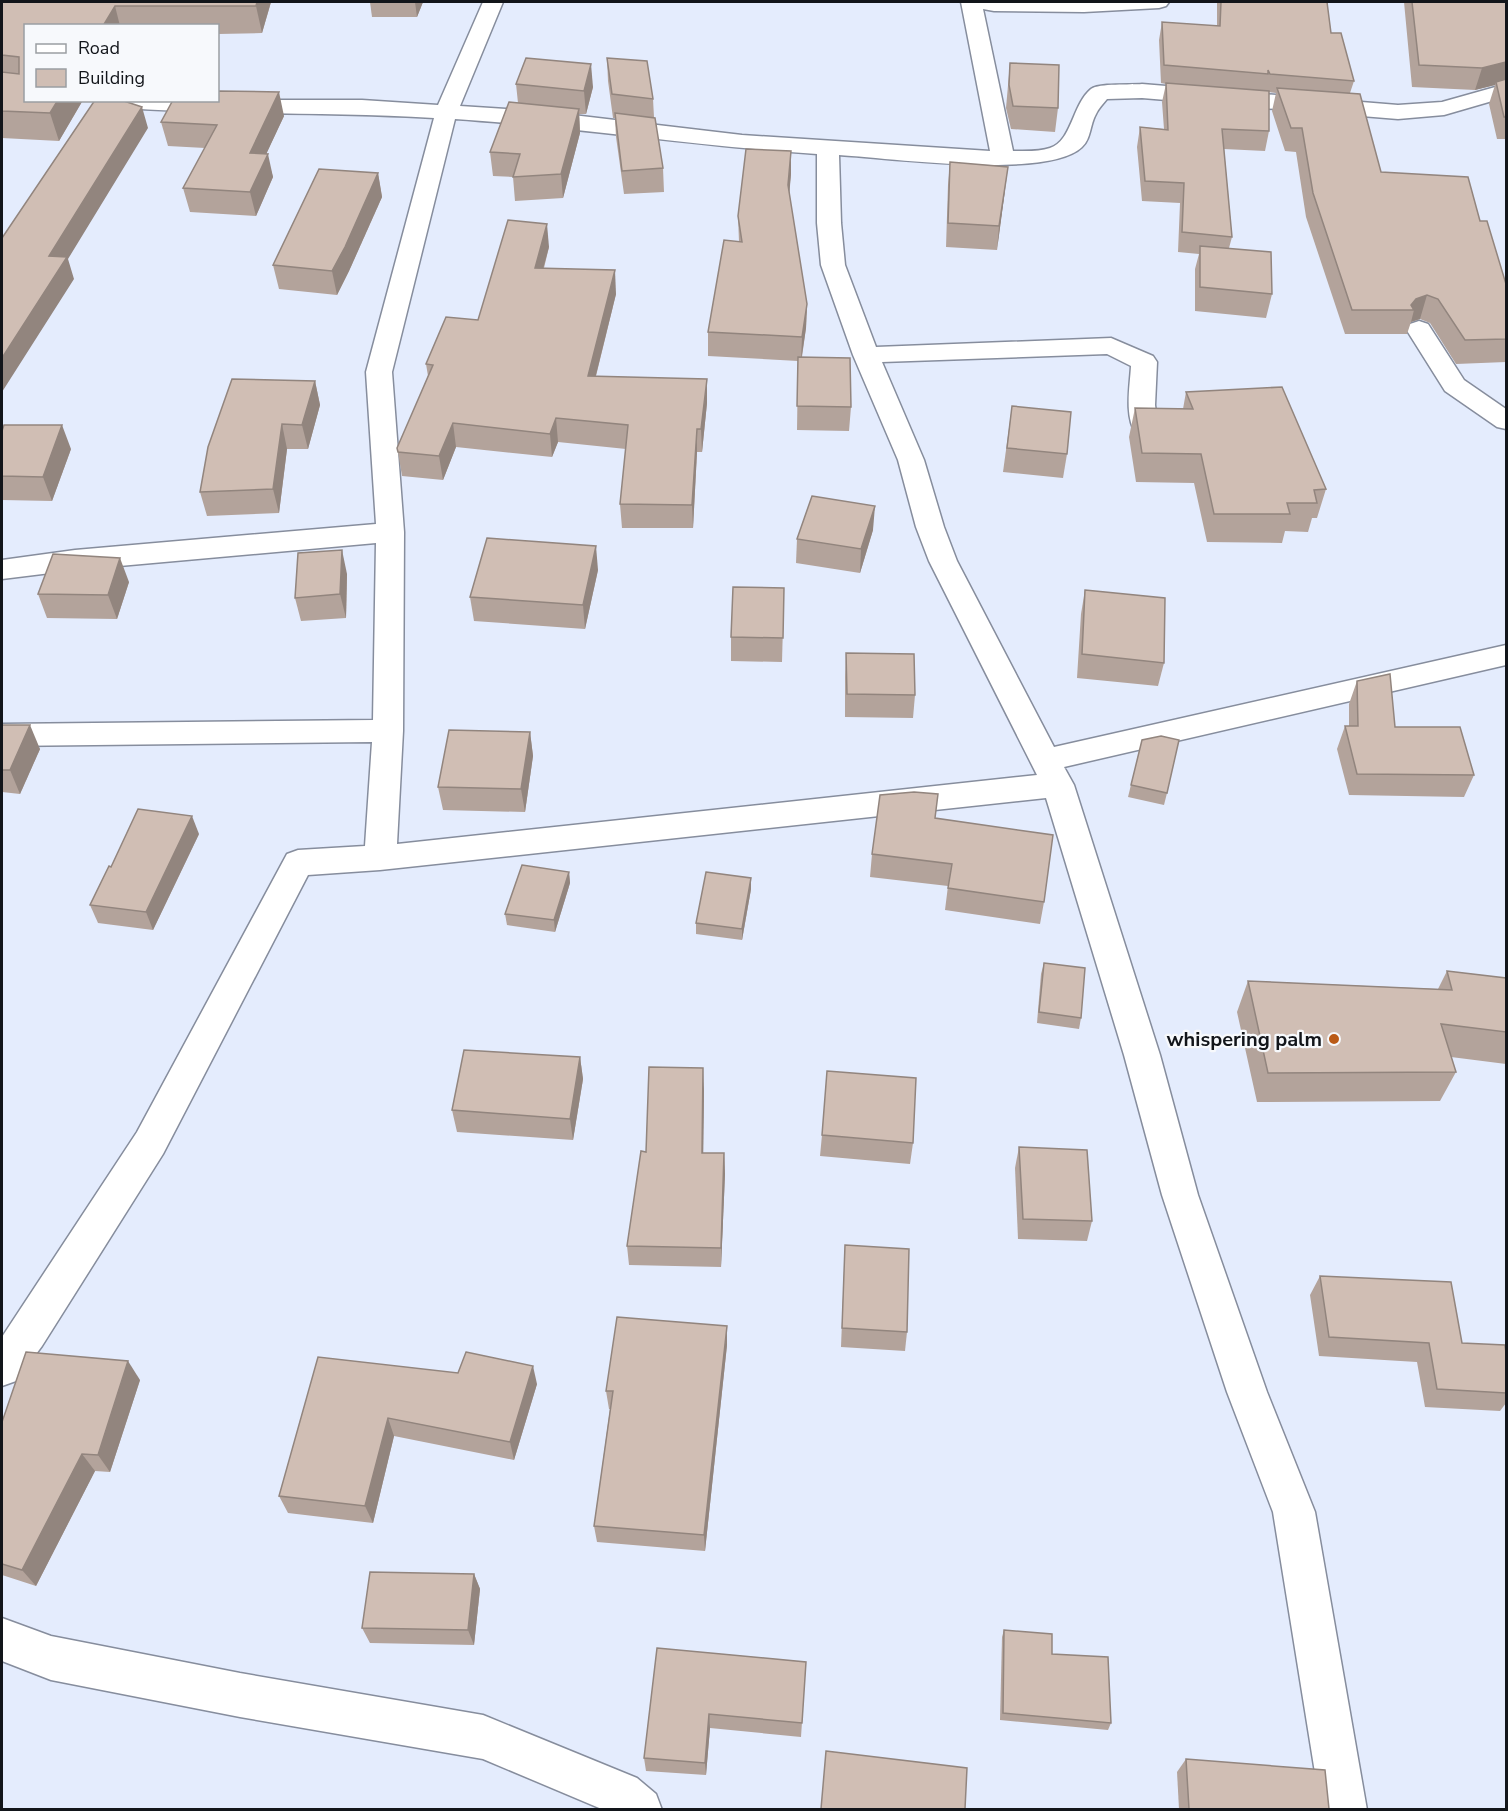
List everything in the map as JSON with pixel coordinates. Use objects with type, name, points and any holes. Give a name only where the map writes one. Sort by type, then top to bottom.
[{"type":"street","points":[[380,858],[388,731],[390,532],[379,372],[446,113],[492,2]]},
{"type":"street","points":[[971,2],[1003,159]]},
{"type":"street","points":[[979,2],[993,5],[1084,6],[1159,2]]},
{"type":"street","points":[[134,102],[179,106],[362,107],[539,118],[742,142],[1003,159],[1046,156],[1061,152],[1075,142],[1084,114],[1100,93],[1142,91],[1398,112],[1444,108],[1506,90]]},
{"type":"street","points":[[828,148],[829,224],[833,265],[866,355],[911,460],[930,527],[943,561],[1052,772],[1142,1055],[1180,1195],[1247,1392],[1294,1512],[1344,1809]]},
{"type":"street","points":[[1419,329],[1454,385],[1506,421]]},
{"type":"street","points":[[866,355],[1111,346],[1144,362],[1142,405],[1145,428]]},
{"type":"street","points":[[2,569],[75,560],[390,532]]},
{"type":"street","points":[[2,1368],[28,1333],[150,1143],[298,862],[380,858],[1052,772],[1506,655]]},
{"type":"street","points":[[2,735],[388,731]]},
{"type":"street","points":[[2,1640],[62,1661],[240,1695],[483,1737],[621,1794],[640,1809]]},
{"type":"building","points":[[2,2],[257,2],[256,6],[115,6],[104,24],[24,24],[24,102],[57,102],[50,113],[2,111],[2,72],[19,74],[19,57],[2,55]]},
{"type":"building","points":[[1221,2],[1327,2],[1331,33],[1341,33],[1354,81],[1270,74],[1268,70],[1268,74],[1164,65],[1162,22],[1220,26]]},
{"type":"building","points":[[1412,2],[1506,2],[1506,62],[1482,68],[1419,65]]},
{"type":"building","points":[[526,58],[591,64],[584,91],[516,84]]},
{"type":"building","points":[[607,58],[647,61],[653,99],[612,94]]},
{"type":"building","points":[[1010,63],[1059,65],[1058,108],[1013,106],[1009,85]]},
{"type":"building","points":[[1506,79],[1506,117],[1504,117],[1496,82]]},
{"type":"building","points":[[1166,83],[1269,91],[1269,131],[1222,129],[1232,237],[1182,232],[1184,183],[1145,181],[1140,127],[1168,130]]},
{"type":"building","points":[[1277,88],[1360,94],[1381,172],[1468,177],[1480,221],[1487,221],[1506,284],[1506,339],[1465,340],[1438,299],[1427,295],[1416,299],[1411,305],[1414,310],[1352,310],[1313,193],[1302,128],[1291,128]]},
{"type":"building","points":[[219,91],[279,92],[250,153],[268,154],[250,192],[183,188],[217,125],[161,122],[172,102],[219,102]]},
{"type":"building","points":[[94,102],[127,102],[142,107],[49,256],[67,257],[2,358],[2,238]]},
{"type":"building","points":[[509,102],[579,109],[561,174],[513,177],[520,154],[490,152]]},
{"type":"building","points":[[615,113],[655,118],[663,168],[622,171]]},
{"type":"building","points":[[746,149],[791,151],[788,185],[807,304],[802,337],[708,332],[724,240],[742,242],[738,216]]},
{"type":"building","points":[[950,162],[1008,167],[999,226],[948,223]]},
{"type":"building","points":[[319,169],[378,173],[332,271],[273,265]]},
{"type":"building","points":[[508,220],[547,224],[535,268],[615,270],[588,376],[707,379],[701,429],[697,429],[692,505],[620,504],[628,425],[556,418],[550,434],[453,423],[439,456],[398,452],[397,448],[433,365],[426,364],[446,317],[478,320]]},
{"type":"building","points":[[1200,246],[1271,252],[1272,294],[1200,287]]},
{"type":"building","points":[[798,357],[850,358],[851,407],[797,406]]},
{"type":"building","points":[[232,379],[315,381],[302,425],[282,424],[273,489],[200,492],[208,447]]},
{"type":"building","points":[[1282,387],[1326,489],[1314,490],[1317,503],[1287,503],[1290,514],[1214,514],[1201,454],[1142,453],[1135,408],[1193,409],[1186,392]]},
{"type":"building","points":[[1012,406],[1071,412],[1067,454],[1007,448]]},
{"type":"building","points":[[4,425],[62,425],[43,477],[2,476]]},
{"type":"building","points":[[812,496],[875,506],[861,549],[797,539]]},
{"type":"building","points":[[487,538],[596,546],[583,605],[470,597]]},
{"type":"building","points":[[342,550],[340,594],[295,598],[298,553]]},
{"type":"building","points":[[53,554],[120,558],[108,595],[38,594]]},
{"type":"building","points":[[733,587],[784,588],[783,638],[731,637]]},
{"type":"building","points":[[1085,590],[1165,598],[1164,663],[1082,654]]},
{"type":"building","points":[[846,653],[914,654],[915,695],[847,694]]},
{"type":"building","points":[[1390,674],[1395,727],[1460,727],[1474,775],[1357,774],[1345,726],[1358,726],[1357,681]]},
{"type":"building","points":[[2,725],[30,725],[10,770],[2,770]]},
{"type":"building","points":[[449,730],[530,732],[521,789],[438,787]]},
{"type":"building","points":[[1161,736],[1179,740],[1167,793],[1131,785],[1142,740]]},
{"type":"building","points":[[914,792],[938,794],[935,818],[1053,835],[1044,902],[948,888],[952,864],[872,854],[880,795]]},
{"type":"building","points":[[138,809],[192,816],[146,912],[90,905],[109,866],[111,867]]},
{"type":"building","points":[[522,865],[569,872],[554,920],[505,914]]},
{"type":"building","points":[[706,872],[751,878],[742,929],[696,923]]},
{"type":"building","points":[[1044,963],[1085,968],[1081,1018],[1039,1012]]},
{"type":"building","points":[[1447,971],[1506,978],[1506,1032],[1441,1024],[1456,1072],[1268,1073],[1248,981],[1452,990]]},
{"type":"building","points":[[464,1050],[580,1057],[570,1119],[452,1110]]},
{"type":"building","points":[[649,1067],[703,1068],[702,1153],[724,1153],[721,1248],[627,1246],[641,1151],[646,1152]]},
{"type":"building","points":[[827,1071],[916,1078],[913,1143],[822,1135]]},
{"type":"building","points":[[1019,1147],[1087,1150],[1092,1221],[1023,1219]]},
{"type":"building","points":[[845,1245],[909,1249],[907,1332],[842,1328]]},
{"type":"building","points":[[1320,1276],[1451,1282],[1462,1343],[1505,1345],[1506,1393],[1437,1389],[1429,1343],[1329,1337]]},
{"type":"building","points":[[617,1317],[727,1326],[704,1535],[594,1526],[613,1391],[606,1391]]},
{"type":"building","points":[[26,1352],[128,1361],[98,1455],[82,1454],[22,1570],[2,1564],[2,1422]]},
{"type":"building","points":[[466,1352],[533,1366],[510,1442],[388,1418],[365,1506],[279,1496],[318,1357],[458,1373]]},
{"type":"building","points":[[370,1572],[474,1574],[468,1630],[362,1628]]},
{"type":"building","points":[[1004,1630],[1052,1634],[1052,1654],[1108,1657],[1111,1723],[1003,1713]]},
{"type":"building","points":[[657,1648],[806,1662],[802,1723],[709,1714],[705,1763],[644,1758]]},
{"type":"building","points":[[826,1751],[967,1768],[965,1809],[821,1809]]},
{"type":"building","points":[[1186,1759],[1325,1770],[1329,1809],[1189,1809]]},
{"type":"place","name":"whispering palm","points":[[1334,1039]]}]
